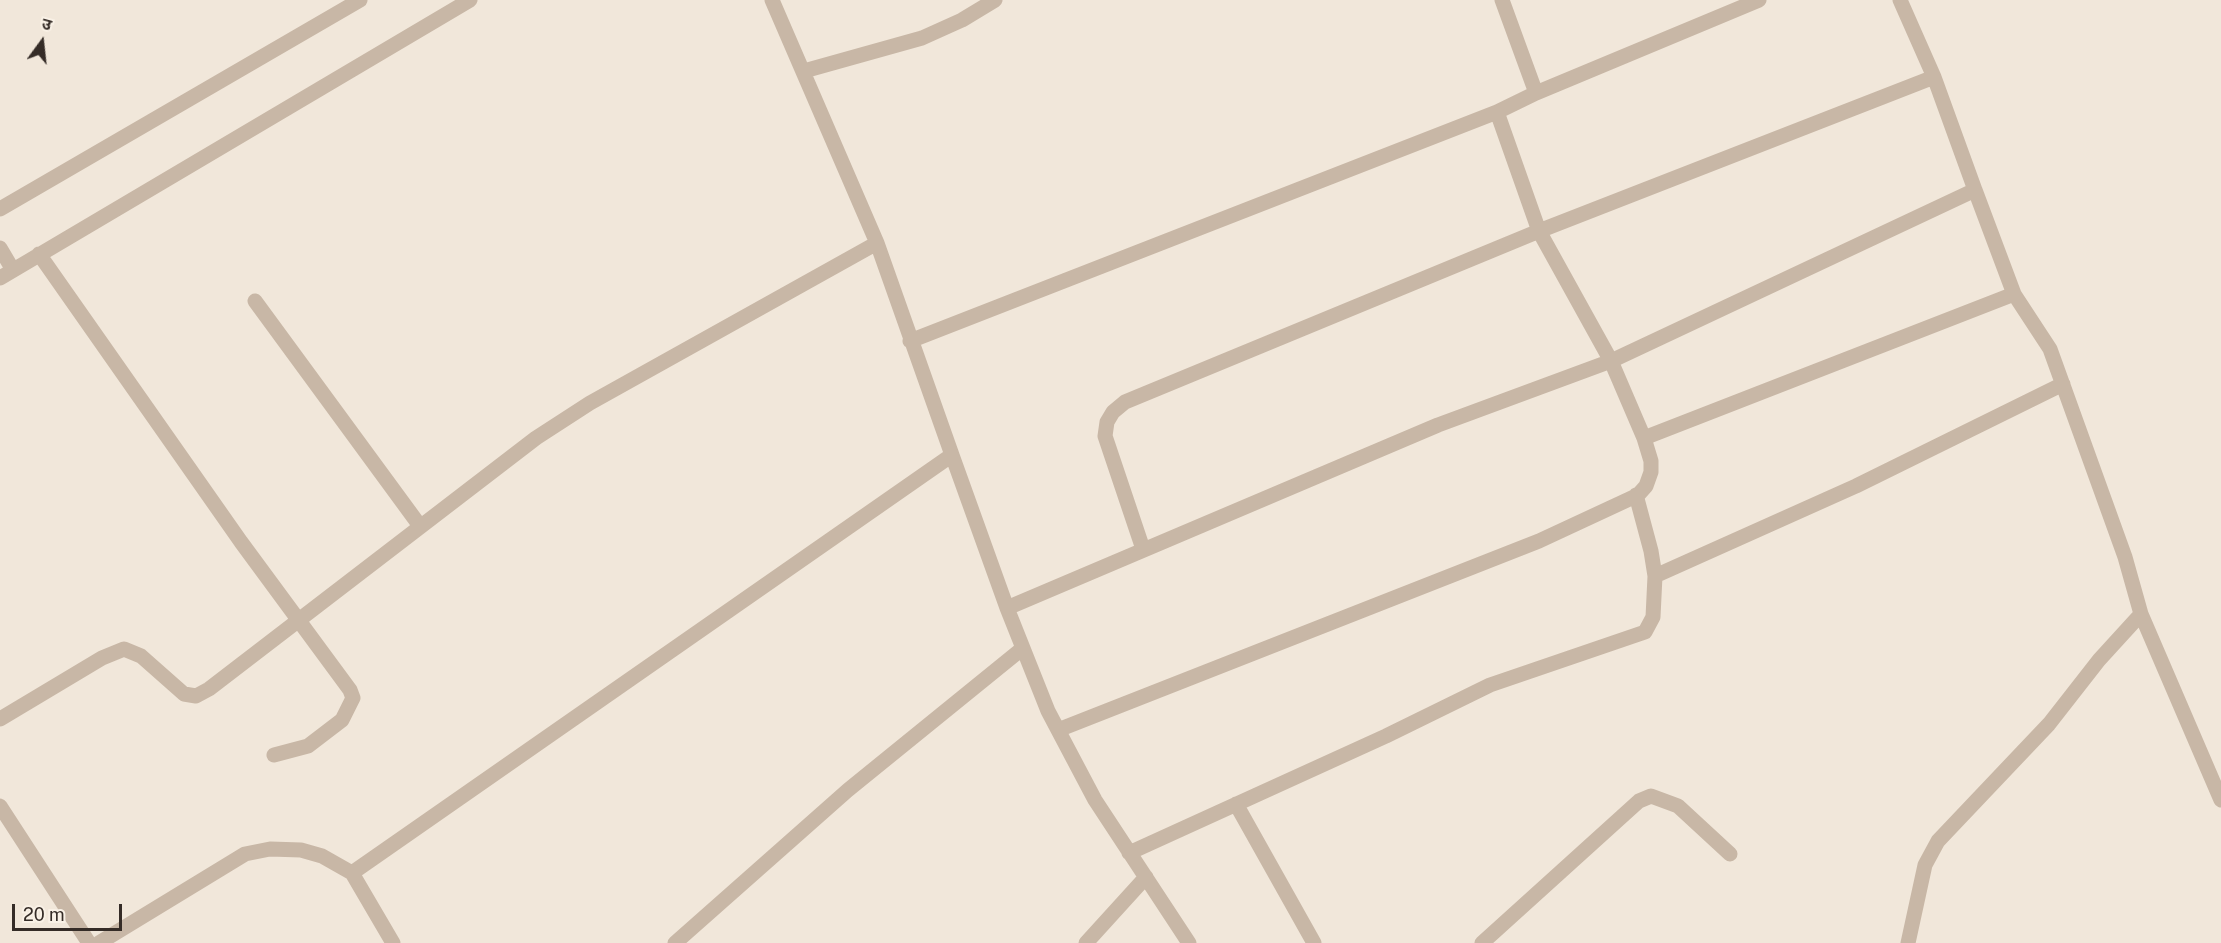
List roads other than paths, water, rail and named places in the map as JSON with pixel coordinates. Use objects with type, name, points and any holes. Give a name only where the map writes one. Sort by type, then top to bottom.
[{"type":"street","points":[[0,209],[360,0]]},
{"type":"street","points":[[0,248],[7,274],[470,0]]},
{"type":"street","points":[[772,0],[877,243],[1006,608],[1058,730],[1095,800],[1190,943]]},
{"type":"street","points":[[804,71],[922,38],[962,20],[995,0]]},
{"type":"street","points":[[1502,0],[1536,93]]},
{"type":"street","points":[[910,341],[1497,112],[1536,93],[1759,0]]},
{"type":"street","points":[[1900,0],[1934,77],[2014,294],[2050,349],[2125,557],[2141,614],[2221,800]]},
{"type":"street","points":[[1143,549],[1105,436],[1107,422],[1113,412],[1125,402],[1539,231],[1934,77]]},
{"type":"street","points":[[1058,730],[1539,541],[1636,495],[1646,486],[1651,472],[1651,461],[1644,438],[1611,361],[1539,231],[1497,112]]},
{"type":"street","points":[[1006,608],[1438,425],[1611,361],[1975,190]]},
{"type":"street","points":[[0,719],[102,658],[124,649],[141,656],[184,694],[196,696],[210,689],[536,438],[590,403],[877,243]]},
{"type":"street","points":[[39,254],[350,690],[353,698],[342,720],[321,737],[297,750],[274,755]]},
{"type":"street","points":[[1644,438],[2014,294]]},
{"type":"street","points":[[255,301],[420,526]]},
{"type":"street","points":[[1655,576],[1856,486],[2063,384]]},
{"type":"street","points":[[352,873],[951,455]]},
{"type":"street","points":[[1129,853],[1490,685],[1557,660],[1645,632],[1651,624],[1655,606],[1655,576],[1652,552],[1636,495]]},
{"type":"street","points":[[1908,943],[1925,866],[1938,841],[2049,724],[2099,660],[2141,614]]},
{"type":"street","points":[[675,943],[848,790],[1023,648]]},
{"type":"street","points":[[1482,943],[1639,801],[1651,796],[1677,806],[1730,854]]},
{"type":"street","points":[[1236,804],[1314,943]]},
{"type":"street","points":[[0,806],[89,943]]},
{"type":"street","points":[[99,943],[245,854],[270,849],[301,850],[322,856],[352,873],[393,943]]},
{"type":"street","points":[[1086,943],[1146,877]]}]
